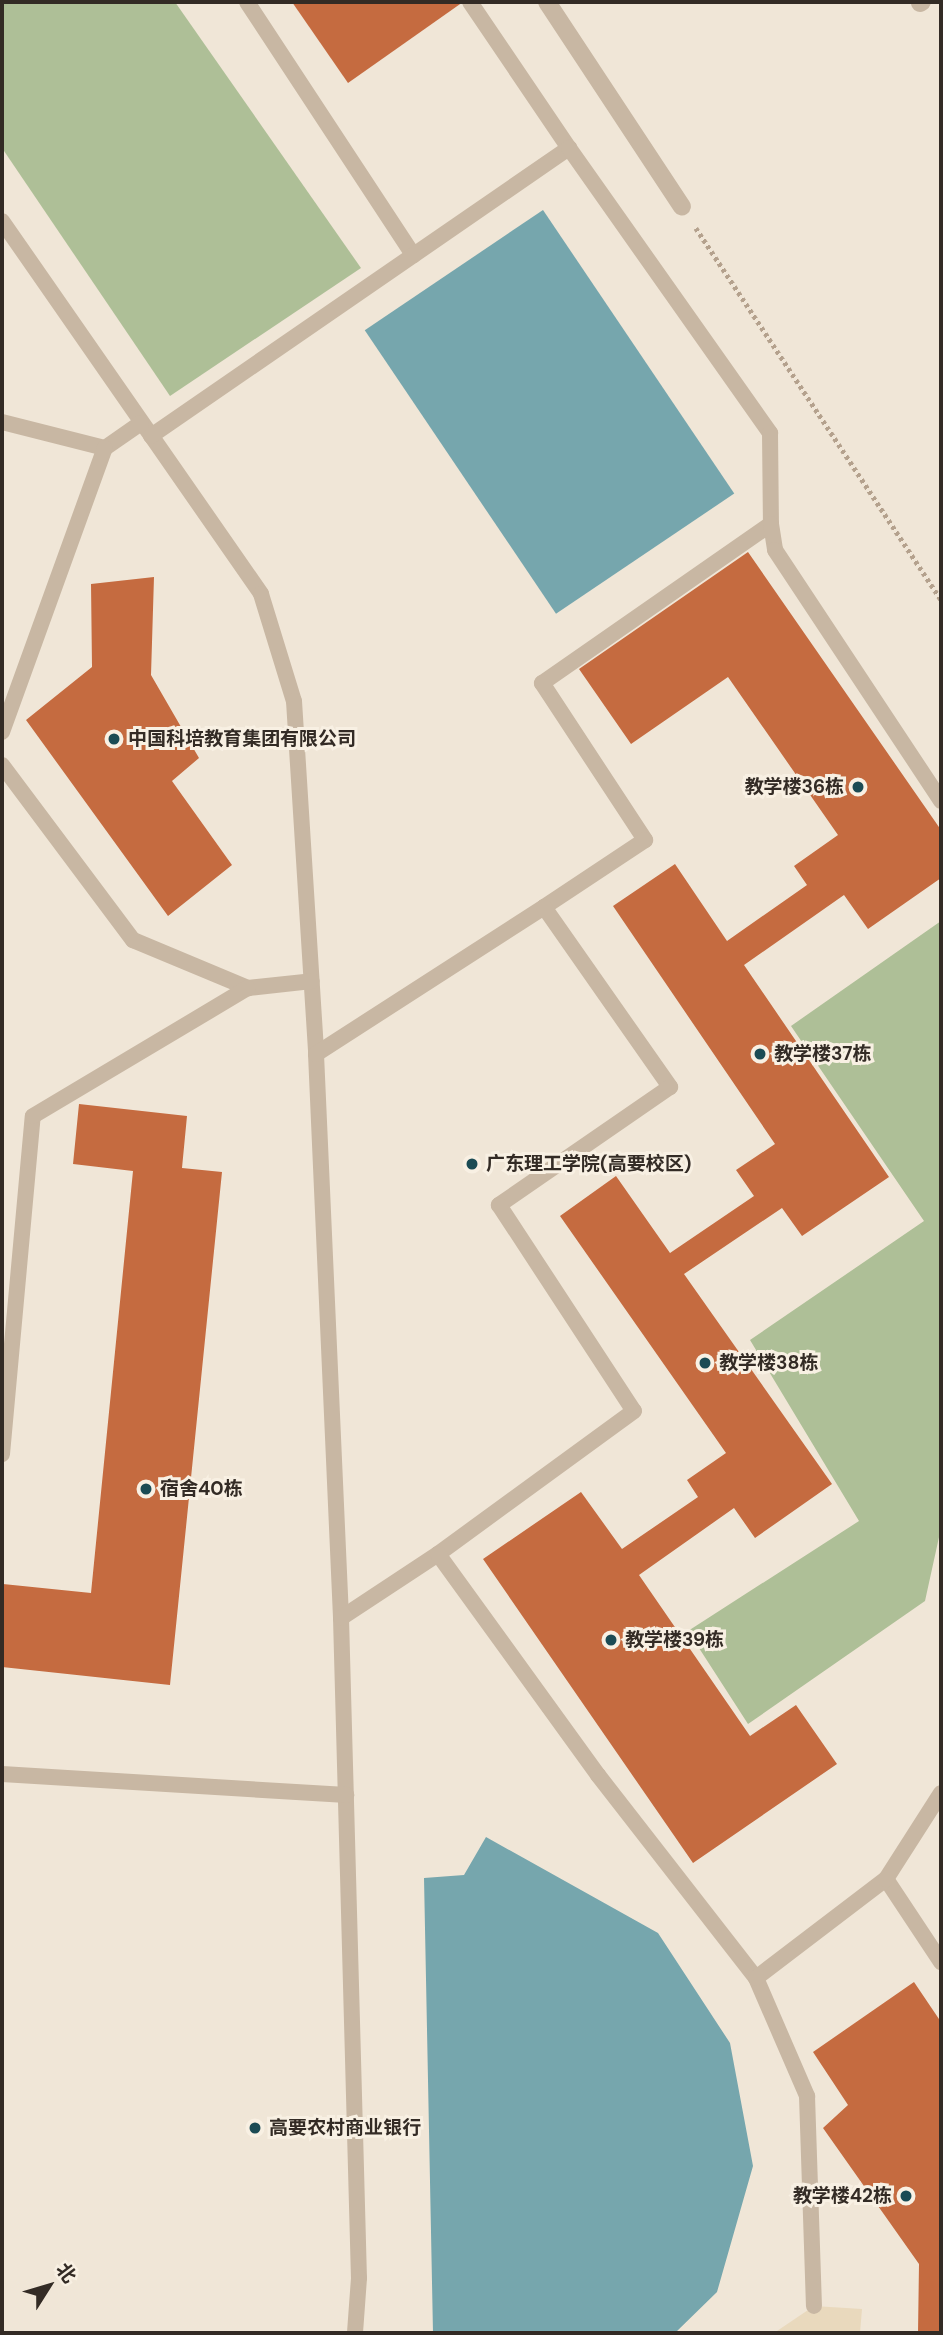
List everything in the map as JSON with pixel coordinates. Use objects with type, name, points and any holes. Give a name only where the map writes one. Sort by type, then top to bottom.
[{"type":"street","points":[[547,2],[682,207]]},
{"type":"lane","points":[[247,2],[414,255]]},
{"type":"lane","points":[[470,2],[569,148],[771,433],[771,524],[775,550],[941,801]]},
{"type":"lane","points":[[151,436],[569,148]]},
{"type":"lane","points":[[2,221],[261,594],[275,630],[294,701],[316,1054],[341,1618],[359,2278],[355,2333]]},
{"type":"lane","points":[[2,422],[105,447]]},
{"type":"lane","points":[[2,732],[105,447],[141,423]]},
{"type":"lane","points":[[316,1054],[645,840],[542,683],[771,524]]},
{"type":"lane","points":[[2,765],[133,940],[248,988]]},
{"type":"lane","points":[[341,1618],[438,1554],[634,1411],[499,1205],[670,1087],[544,906]]},
{"type":"lane","points":[[2,1454],[33,1116],[248,988],[312,981]]},
{"type":"lane","points":[[438,1554],[598,1774],[756,1979],[807,2096],[814,2306]]},
{"type":"lane","points":[[2,1774],[346,1795]]},
{"type":"lane","points":[[756,1979],[886,1879],[941,1793]]},
{"type":"lane","points":[[886,1879],[941,1962]]},
{"type":"path","points":[[682,207],[941,600]]},
{"type":"green space","points":[[2,2],[175,2],[361,268],[170,396],[2,148]]},
{"type":"green space","points":[[941,921],[941,1528],[925,1601],[748,1724],[688,1631],[859,1521],[750,1340],[924,1221],[791,1026]]},
{"type":"shaded area","points":[[814,2306],[862,2309],[860,2333],[774,2333]]},
{"type":"water","points":[[543,210],[734,494],[556,614],[365,330]]},
{"type":"water","points":[[486,1837],[658,1933],[730,2043],[753,2166],[717,2292],[675,2333],[433,2333],[424,1878],[464,1875]]},
{"type":"building","points":[[292,2],[463,2],[348,83]]},
{"type":"building","points":[[748,552],[941,830],[941,878],[868,929],[844,895],[744,965],[889,1177],[802,1236],[782,1208],[684,1274],[832,1484],[755,1538],[734,1508],[639,1575],[750,1736],[796,1705],[837,1764],[693,1863],[483,1559],[581,1492],[622,1549],[698,1497],[687,1480],[726,1453],[560,1216],[616,1176],[670,1253],[754,1196],[736,1170],[775,1144],[613,906],[675,864],[727,941],[807,885],[794,866],[838,835],[728,677],[631,744],[579,669]]},
{"type":"building","name":"中国科培教育集团有限公司","points":[[154,577],[151,675],[199,758],[172,781],[232,865],[168,916],[26,720],[92,667],[91,584]]},
{"type":"building","name":"宿舍40栋","points":[[79,1104],[187,1116],[182,1168],[222,1172],[170,1685],[2,1667],[3,1584],[91,1593],[133,1171],[73,1164]]},
{"type":"building","name":"教学楼42栋","points":[[914,1982],[941,2022],[941,2333],[918,2333],[919,2264],[823,2128],[848,2105],[813,2052]]},
{"type":"place","name":"中国科培教育集团有限公司","points":[[114,739]]},
{"type":"place","name":"教学楼36栋","points":[[858,787]]},
{"type":"place","name":"教学楼37栋","points":[[760,1054]]},
{"type":"place","name":"广东理工学院(高要校区)","points":[[472,1164]]},
{"type":"place","name":"教学楼38栋","points":[[705,1363]]},
{"type":"place","name":"宿舍40栋","points":[[146,1489]]},
{"type":"place","name":"教学楼39栋","points":[[611,1640]]},
{"type":"place","name":"高要农村商业银行","points":[[255,2128]]},
{"type":"place","name":"教学楼42栋","points":[[906,2196]]}]
